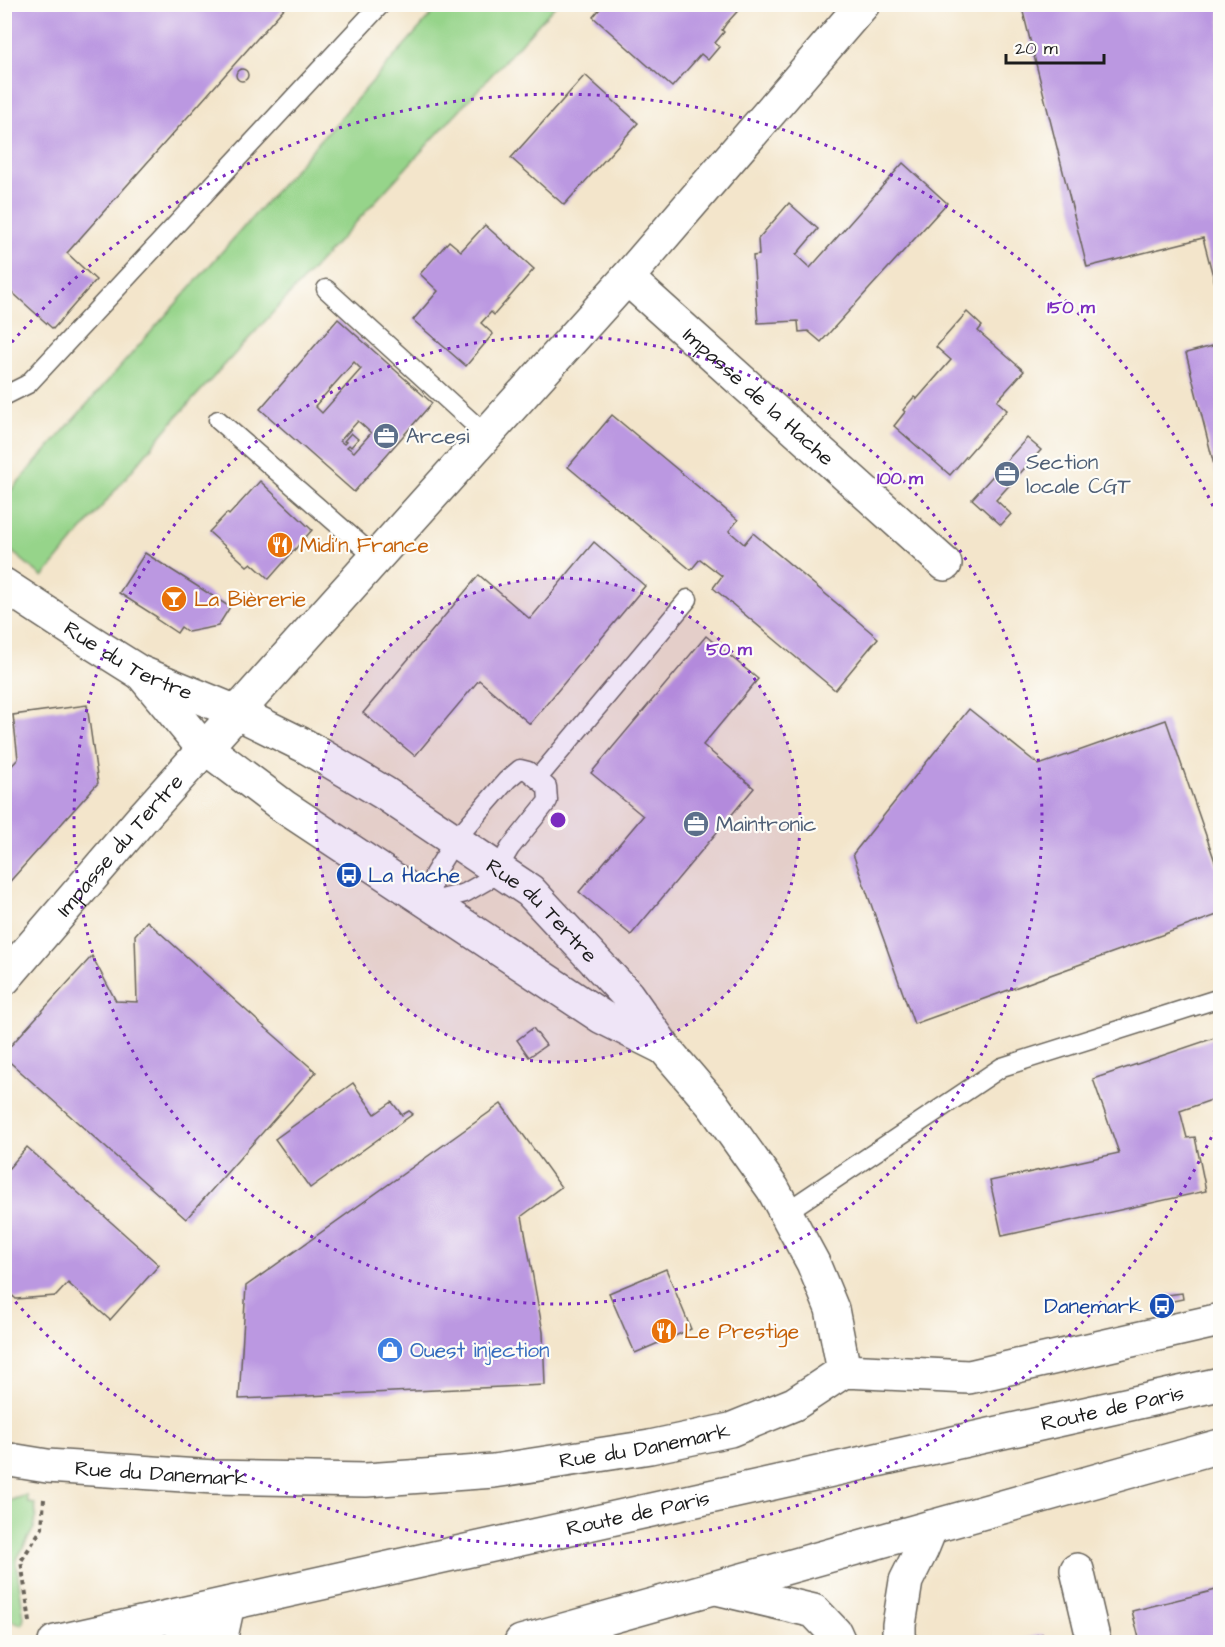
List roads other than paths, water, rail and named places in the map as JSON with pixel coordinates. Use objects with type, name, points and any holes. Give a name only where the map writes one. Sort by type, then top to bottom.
[{"type":"street","points":[[236,712],[627,278],[864,4]]},
{"type":"street","name":"Impasse de la Hache","points":[[627,278],[945,564]]},
{"type":"street","name":"Rue du Tertre","points":[[4,585],[140,672],[236,712],[305,746],[384,793],[530,891],[627,995],[666,1050],[713,1105],[773,1189],[813,1263],[832,1309],[844,1371]]},
{"type":"street","points":[[140,672],[198,742],[283,806],[602,1017],[666,1050]]},
{"type":"street","name":"Impasse du Tertre","points":[[4,979],[236,712]]},
{"type":"street","points":[[844,1371],[969,1377],[1221,1320]]},
{"type":"street","name":"Rue du Danemark","points":[[4,1460],[47,1466],[214,1477],[366,1480],[494,1471],[650,1447],[730,1430],[794,1404],[844,1371]]},
{"type":"street","name":"Route de Paris","points":[[43,1634],[228,1604],[1221,1384]]},
{"type":"street","points":[[521,1642],[1221,1446]]},
{"type":"street","name":"Rue du Danemark","points":[[4,1485],[47,1466]]},
{"type":"street","points":[[899,1642],[899,1624],[906,1581],[931,1527]]},
{"type":"street","points":[[1077,1570],[1094,1642]]},
{"type":"street","points":[[716,1588],[814,1611],[835,1633],[839,1642]]},
{"type":"street","points":[[181,1642],[222,1632],[228,1604]]},
{"type":"lane","points":[[4,396],[28,384],[381,4]]},
{"type":"lane","points":[[326,289],[485,434]]},
{"type":"lane","points":[[218,420],[375,557]]},
{"type":"lane","points":[[538,778],[688,599]]},
{"type":"lane","points":[[520,769],[538,778],[547,787],[548,801],[510,848],[493,877],[465,893],[430,903],[434,874],[455,840],[507,780],[520,769]]},
{"type":"lane","points":[[786,1212],[1002,1067],[1221,998]]},
{"type":"place","name":"Arcesi","points":[[386,436]]},
{"type":"place","name":"Section locale CGT","points":[[1007,474]]},
{"type":"place","name":"Midi'n France","points":[[280,545]]},
{"type":"place","name":"La Bièrerie","points":[[174,599]]},
{"type":"place","name":"Maintronic","points":[[696,824]]},
{"type":"place","name":"La Hache","points":[[349,875]]},
{"type":"place","name":"Danemark","points":[[1162,1306]]},
{"type":"place","name":"Le Prestige","points":[[664,1331]]},
{"type":"place","name":"Ouest injection","points":[[390,1350]]}]
